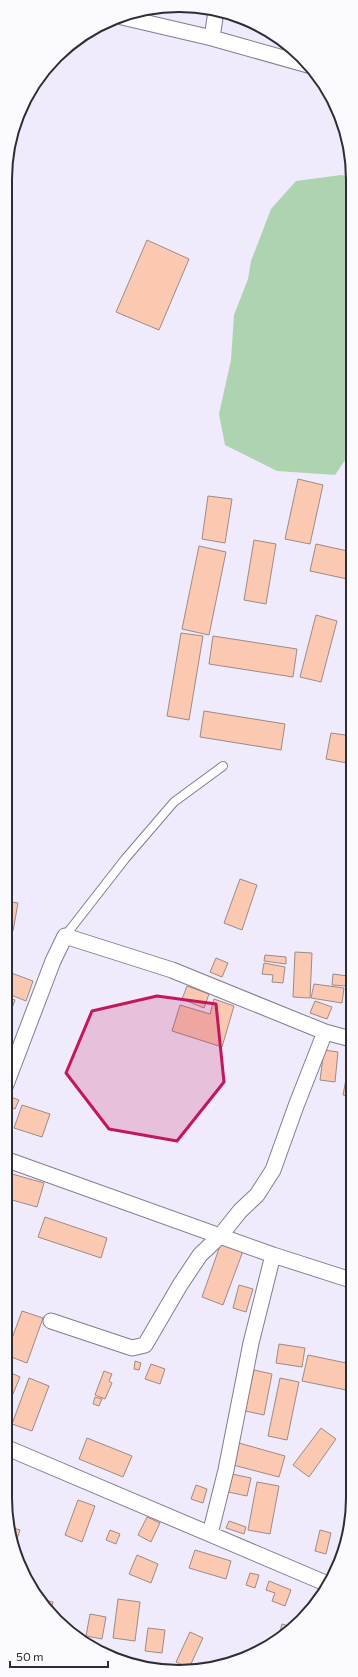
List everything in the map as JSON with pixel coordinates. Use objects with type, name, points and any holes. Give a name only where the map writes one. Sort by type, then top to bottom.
[{"type":"street","points":[[212,38],[215,16]]},
{"type":"street","points":[[132,19],[212,38],[298,62]]},
{"type":"street","points":[[12,1071],[53,961],[65,936],[172,970],[325,1032],[346,1037]]},
{"type":"street","points":[[51,1321],[132,1348],[145,1345],[180,1285],[200,1255],[220,1236],[240,1211],[257,1195],[274,1170],[296,1106],[325,1032]]},
{"type":"street","points":[[12,1162],[273,1255],[346,1278]]},
{"type":"street","points":[[210,1534],[226,1470],[251,1343],[273,1255]]},
{"type":"street","points":[[12,1451],[324,1582]]},
{"type":"lane","points":[[65,936],[125,858],[174,802],[224,766]]},
{"type":"highlighted area","points":[[157,996],[216,1004],[224,1082],[177,1141],[109,1129],[66,1073],[92,1011]]},
{"type":"green space","points":[[341,175],[346,176],[346,459],[335,475],[277,471],[225,445],[219,414],[231,360],[234,315],[248,279],[251,261],[271,209],[296,181]]},
{"type":"building","points":[[147,240],[189,259],[159,330],[116,312]]},
{"type":"building","points":[[298,479],[323,485],[310,544],[285,539]]},
{"type":"building","points":[[208,496],[232,499],[225,543],[202,539]]},
{"type":"building","points":[[254,540],[276,544],[266,604],[244,600]]},
{"type":"building","points":[[316,544],[346,551],[346,579],[310,571]]},
{"type":"building","points":[[199,546],[226,552],[209,635],[182,629]]},
{"type":"building","points":[[316,615],[337,621],[321,682],[300,677]]},
{"type":"building","points":[[181,633],[203,636],[189,720],[167,716]]},
{"type":"building","points":[[213,636],[297,649],[293,677],[209,664]]},
{"type":"building","points":[[204,711],[285,724],[281,750],[200,737]]},
{"type":"building","points":[[331,733],[346,735],[346,763],[326,759]]},
{"type":"building","points":[[240,879],[257,885],[242,930],[224,923]]},
{"type":"building","points":[[12,902],[18,903],[12,931]]},
{"type":"building","points":[[295,952],[312,953],[310,998],[293,997]]},
{"type":"building","points":[[265,955],[286,957],[286,964],[264,961]]},
{"type":"building","points":[[216,958],[228,963],[222,977],[210,972]]},
{"type":"building","points":[[264,963],[285,967],[283,983],[272,982],[273,975],[262,974]]},
{"type":"building","points":[[12,973],[33,981],[26,1001],[12,995]]},
{"type":"building","points":[[333,974],[346,976],[346,986],[332,985]]},
{"type":"building","points":[[314,984],[344,988],[342,1003],[311,998]]},
{"type":"building","points":[[187,986],[209,994],[204,1008],[182,999]]},
{"type":"building","points":[[12,999],[15,1000],[12,1008]]},
{"type":"building","points":[[214,999],[234,1006],[222,1047],[172,1031],[180,1005],[210,1014]]},
{"type":"building","points":[[315,1001],[332,1007],[327,1019],[310,1013]]},
{"type":"building","points":[[324,1050],[338,1052],[335,1082],[320,1080]]},
{"type":"building","points":[[346,1079],[346,1096],[343,1095]]},
{"type":"building","points":[[12,1097],[19,1100],[15,1109],[12,1108]]},
{"type":"building","points":[[22,1105],[50,1114],[42,1137],[14,1128]]},
{"type":"building","points":[[12,1174],[44,1183],[37,1207],[12,1200]]},
{"type":"building","points":[[45,1217],[107,1238],[101,1258],[38,1237]]},
{"type":"building","points":[[221,1243],[243,1251],[223,1305],[202,1297]]},
{"type":"building","points":[[239,1285],[253,1289],[246,1312],[233,1308]]},
{"type":"building","points":[[22,1311],[43,1318],[27,1363],[12,1357],[12,1338]]},
{"type":"building","points":[[279,1344],[305,1348],[302,1367],[276,1363]]},
{"type":"building","points":[[308,1355],[346,1363],[346,1390],[302,1381]]},
{"type":"building","points":[[135,1361],[141,1363],[139,1370],[134,1369]]},
{"type":"building","points":[[151,1364],[165,1369],[160,1384],[145,1379]]},
{"type":"building","points":[[254,1370],[272,1374],[264,1415],[245,1411]]},
{"type":"building","points":[[104,1371],[112,1374],[109,1381],[112,1383],[105,1399],[95,1395]]},
{"type":"building","points":[[12,1373],[20,1377],[12,1396]]},
{"type":"building","points":[[29,1378],[49,1386],[32,1431],[12,1424]]},
{"type":"building","points":[[280,1378],[299,1382],[287,1440],[268,1436]]},
{"type":"building","points":[[95,1397],[102,1399],[99,1406],[93,1404]]},
{"type":"building","points":[[321,1428],[336,1439],[309,1477],[293,1465]]},
{"type":"building","points":[[87,1438],[132,1456],[123,1477],[79,1459]]},
{"type":"building","points":[[239,1443],[285,1456],[279,1477],[233,1465]]},
{"type":"building","points":[[232,1474],[251,1478],[247,1496],[228,1492]]},
{"type":"building","points":[[257,1482],[279,1486],[270,1534],[248,1530]]},
{"type":"building","points":[[196,1485],[207,1489],[203,1503],[191,1499]]},
{"type":"building","points":[[78,1500],[95,1506],[82,1542],[65,1535]]},
{"type":"building","points":[[147,1517],[160,1523],[151,1542],[138,1535]]},
{"type":"building","points":[[229,1521],[246,1527],[244,1534],[226,1528]]},
{"type":"building","points":[[14,1528],[20,1530],[17,1538]]},
{"type":"building","points":[[110,1530],[120,1534],[116,1544],[106,1540]]},
{"type":"building","points":[[320,1530],[331,1533],[326,1554],[315,1551]]},
{"type":"building","points":[[195,1550],[231,1561],[226,1579],[189,1568]]},
{"type":"building","points":[[137,1555],[158,1564],[151,1583],[129,1574]]},
{"type":"building","points":[[250,1573],[259,1575],[255,1588],[246,1585]]},
{"type":"building","points":[[269,1581],[291,1590],[285,1606],[272,1601],[275,1593],[266,1590]]},
{"type":"building","points":[[118,1599],[140,1602],[135,1641],[113,1638]]},
{"type":"building","points":[[48,1601],[53,1602],[52,1606]]},
{"type":"building","points":[[90,1614],[106,1617],[102,1639],[86,1636]]},
{"type":"building","points":[[282,1624],[287,1625],[281,1630]]},
{"type":"building","points":[[148,1628],[165,1630],[162,1653],[145,1651]]},
{"type":"building","points":[[190,1632],[203,1638],[190,1665],[182,1665],[176,1662]]}]
